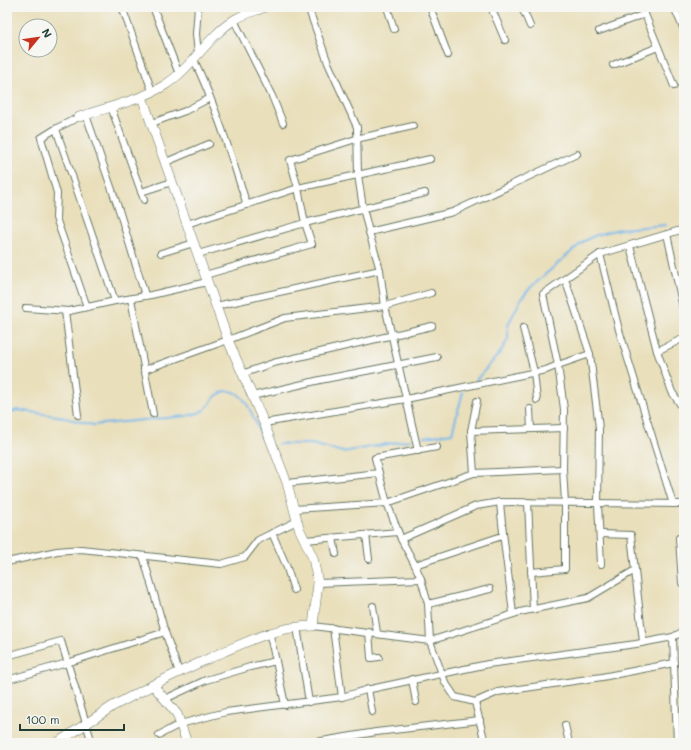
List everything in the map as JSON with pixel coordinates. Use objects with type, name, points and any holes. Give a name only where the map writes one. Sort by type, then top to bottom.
[{"type":"street","points":[[122,7],[152,91]]},
{"type":"street","points":[[153,7],[179,74]]},
{"type":"street","points":[[198,7],[196,57],[225,137],[247,205]]},
{"type":"street","points":[[87,307],[56,218],[57,193],[41,138],[83,116],[142,97],[166,85],[196,57],[214,36],[234,20],[265,7]]},
{"type":"street","points":[[308,7],[328,63],[357,127],[356,139],[358,175],[363,208],[380,270],[385,306],[393,335],[398,364],[418,451]]},
{"type":"street","points":[[387,7],[394,28]]},
{"type":"street","points":[[430,7],[448,56]]},
{"type":"street","points":[[491,7],[505,40]]},
{"type":"street","points":[[530,26],[522,9],[532,7]]},
{"type":"street","points":[[642,7],[674,86]]},
{"type":"street","points":[[674,7],[684,30]]},
{"type":"street","points":[[599,31],[645,14]]},
{"type":"street","points":[[234,20],[272,96],[283,123]]},
{"type":"street","points":[[613,65],[658,47]]},
{"type":"street","points":[[142,97],[228,340],[264,423],[287,483],[297,521],[313,558],[318,583],[313,626]]},
{"type":"street","points":[[152,123],[185,111],[210,98]]},
{"type":"street","points":[[111,107],[144,200]]},
{"type":"street","points":[[83,116],[119,210],[146,295]]},
{"type":"street","points":[[26,308],[65,311],[151,295],[312,244],[305,223],[298,188],[290,160],[356,139],[413,126]]},
{"type":"street","points":[[56,129],[115,301]]},
{"type":"street","points":[[166,162],[209,144]]},
{"type":"street","points":[[369,232],[453,212],[577,154]]},
{"type":"street","points":[[187,224],[298,188],[430,159]]},
{"type":"street","points":[[141,192],[172,182]]},
{"type":"street","points":[[198,254],[305,223],[425,193]]},
{"type":"street","points":[[531,572],[565,569],[565,503],[563,468],[564,409],[558,365],[542,294],[600,254],[684,229]]},
{"type":"street","points":[[667,234],[684,312]]},
{"type":"street","points":[[161,253],[194,243]]},
{"type":"street","points":[[630,246],[657,351],[672,392],[684,410]]},
{"type":"street","points":[[600,254],[619,330],[673,504]]},
{"type":"street","points":[[216,306],[380,270]]},
{"type":"street","points":[[565,279],[590,354],[599,428],[598,504],[601,564]]},
{"type":"street","points":[[144,370],[285,318],[385,306],[432,293]]},
{"type":"street","points":[[131,299],[153,414]]},
{"type":"street","points":[[65,311],[78,415]]},
{"type":"street","points":[[242,374],[273,363],[432,326]]},
{"type":"street","points":[[523,328],[534,372],[537,400]]},
{"type":"street","points":[[657,351],[684,338]]},
{"type":"street","points":[[264,423],[406,399],[534,372],[590,354]]},
{"type":"street","points":[[252,396],[320,380],[437,357]]},
{"type":"street","points":[[474,473],[471,431],[477,401]]},
{"type":"street","points":[[530,409],[531,429]]},
{"type":"street","points":[[471,431],[564,428]]},
{"type":"street","points":[[437,447],[375,458],[387,503],[400,539],[421,579],[428,604],[430,641],[445,682],[455,697],[475,702],[498,692],[602,677],[674,663]]},
{"type":"street","points":[[294,509],[387,503],[474,473],[563,468]]},
{"type":"street","points":[[287,483],[379,473]]},
{"type":"street","points":[[400,539],[476,506],[500,502],[684,504]]},
{"type":"street","points":[[500,502],[502,536],[510,583],[513,614]]},
{"type":"street","points":[[528,502],[533,609]]},
{"type":"street","points":[[7,562],[57,552],[81,550],[221,564],[245,557],[258,540],[297,521]]},
{"type":"street","points":[[305,540],[398,532]]},
{"type":"street","points":[[272,533],[286,565],[294,590]]},
{"type":"street","points":[[600,534],[631,535],[643,642]]},
{"type":"street","points":[[366,535],[369,559]]},
{"type":"street","points":[[415,565],[502,536]]},
{"type":"street","points":[[333,538],[336,554]]},
{"type":"street","points":[[682,583],[679,538],[684,538]]},
{"type":"street","points":[[143,556],[178,672]]},
{"type":"street","points":[[57,743],[112,706],[178,672],[268,632],[297,626],[313,626],[430,641],[513,614],[588,598],[635,570]]},
{"type":"street","points":[[318,583],[421,579]]},
{"type":"street","points":[[428,604],[490,589]]},
{"type":"street","points":[[373,606],[377,633]]},
{"type":"street","points":[[297,626],[309,702]]},
{"type":"street","points":[[333,628],[342,697]]},
{"type":"street","points":[[159,735],[180,724],[226,712],[342,697],[368,689],[412,679],[488,664],[673,637],[684,631]]},
{"type":"street","points":[[7,680],[165,632]]},
{"type":"street","points":[[268,632],[276,661],[285,705]]},
{"type":"street","points":[[369,632],[371,658],[379,657]]},
{"type":"street","points":[[673,637],[677,743]]},
{"type":"street","points":[[7,656],[61,641],[92,743]]},
{"type":"street","points":[[165,699],[206,680],[276,661]]},
{"type":"street","points":[[412,679],[416,702]]},
{"type":"street","points":[[153,685],[177,714],[187,743]]},
{"type":"street","points":[[368,689],[372,712]]},
{"type":"street","points":[[475,702],[485,743]]},
{"type":"street","points":[[310,743],[338,741],[376,732],[480,720]]},
{"type":"street","points":[[565,725],[569,743]]},
{"type":"waterway","points":[[476,380],[500,353],[508,339],[508,325],[521,299],[531,287],[584,241],[594,236],[620,229],[666,225]]},
{"type":"waterway","points":[[7,414],[17,410],[57,416],[93,425],[186,416],[204,410],[213,398],[225,391],[233,392],[240,396],[246,403],[262,438],[266,443]]},
{"type":"waterway","points":[[425,437],[452,433],[463,392]]},
{"type":"waterway","points":[[278,444],[311,444],[343,452],[410,440]]}]
